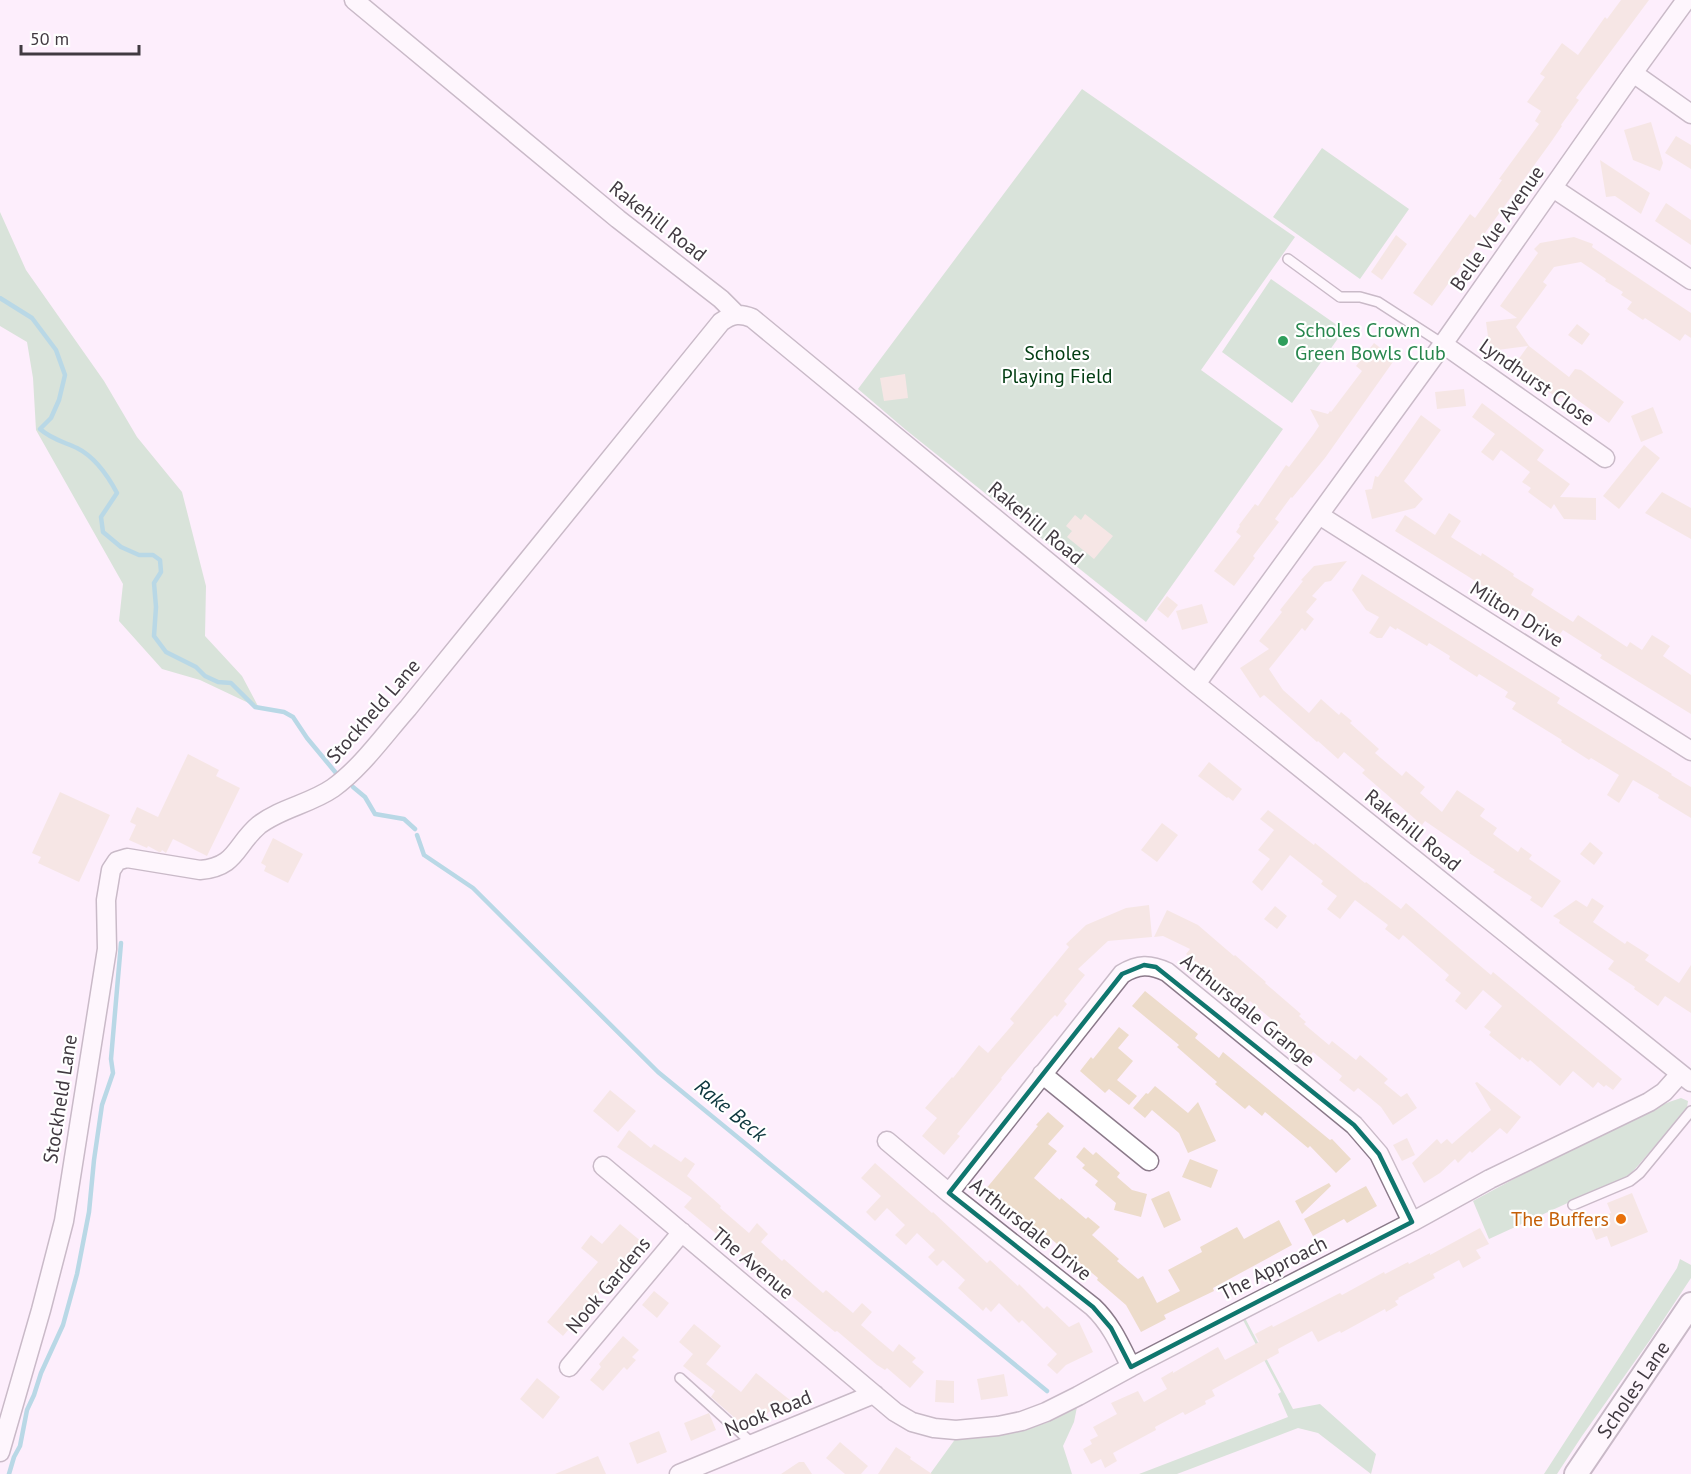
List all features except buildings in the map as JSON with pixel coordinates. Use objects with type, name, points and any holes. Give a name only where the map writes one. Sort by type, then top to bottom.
[{"type":"street","name":"Rakehill Road","points":[[354,0],[618,219],[721,299],[736,315],[752,318],[1196,684],[1686,1078]]},
{"type":"street","name":"Belle Vue Avenue","points":[[1196,684],[1443,344],[1686,0]]},
{"type":"street","points":[[1633,73],[1691,114]]},
{"type":"street","points":[[1553,188],[1691,280]]},
{"type":"street","name":"Stockheld Lane","points":[[0,1452],[64,1221],[107,949],[106,900],[114,865],[122,858],[128,858],[200,870],[221,866],[230,860],[246,838],[260,825],[278,813],[304,804],[332,789],[354,770],[416,699],[721,322],[736,315]]},
{"type":"street","name":"Lyndhurst Close","points":[[1443,344],[1605,458]]},
{"type":"street","name":"Milton Drive","points":[[1318,515],[1691,751]]},
{"type":"street","name":"Arthursdale Grange","points":[[950,1193],[1122,974],[1144,965],[1167,972],[1354,1125],[1378,1154],[1412,1222]]},
{"type":"street","points":[[1042,1074],[1149,1161]]},
{"type":"street","name":"The Approach","points":[[874,1394],[895,1412],[912,1422],[934,1428],[956,1430],[978,1428],[1022,1421],[1046,1412],[1412,1222],[1490,1179],[1649,1102],[1686,1078]]},
{"type":"street","name":"Arthursdale Drive","points":[[887,1141],[1094,1308],[1111,1328],[1131,1367]]},
{"type":"street","name":"The Avenue","points":[[603,1166],[874,1394]]},
{"type":"street","name":"Nook Gardens","points":[[569,1367],[682,1232]]},
{"type":"street","name":"Scholes Lane","points":[[1576,1474],[1691,1304]]},
{"type":"street","name":"Nook Road","points":[[679,1474],[874,1394]]},
{"type":"lane","points":[[1288,259],[1340,297],[1360,297],[1378,302],[1443,344]]},
{"type":"lane","points":[[1573,1205],[1630,1181],[1640,1173],[1691,1111]]},
{"type":"lane","points":[[680,1378],[753,1444]]},
{"type":"highlighted area","points":[[1144,965],[1156,967],[1354,1125],[1379,1154],[1412,1222],[1131,1367],[1111,1328],[1093,1307],[949,1193],[1122,974]]},
{"type":"green space","name":"Scholes Playing Field","points":[[1082,89],[1295,237],[1201,370],[1283,429],[1146,622],[858,389]]},
{"type":"green space","points":[[1322,148],[1409,209],[1360,279],[1273,217]]},
{"type":"green space","points":[[0,212],[26,270],[104,381],[137,437],[182,492],[206,586],[205,636],[242,676],[259,708],[200,680],[162,669],[119,621],[123,584],[36,430],[33,378],[27,342],[0,326]]},
{"type":"green space","name":"Scholes Crown Green Bowls Club","points":[[1271,279],[1344,330],[1292,403],[1222,352]]},
{"type":"green space","points":[[1681,1098],[1688,1101],[1687,1108],[1624,1179],[1489,1239],[1473,1201],[1605,1132],[1652,1109]]},
{"type":"green space","points":[[1680,1259],[1691,1265],[1691,1278],[1557,1474],[1544,1474],[1677,1268]]},
{"type":"green space","points":[[1245,1318],[1293,1409],[1320,1404],[1376,1454],[1371,1474],[1318,1433],[1298,1428],[1177,1474],[1139,1474],[1288,1417],[1278,1394],[1281,1392],[1243,1320]]},
{"type":"green space","points":[[1077,1407],[1074,1422],[1063,1446],[1072,1474],[930,1474],[956,1438],[1046,1423]]},
{"type":"waterway","name":"Rake Beck","points":[[0,298],[32,318],[56,350],[65,375],[59,400],[51,418],[40,429],[53,438],[84,452],[100,468],[117,493],[101,517],[103,532],[121,547],[139,555],[153,555],[160,560],[161,572],[154,583],[156,607],[154,636],[166,652],[196,667],[205,676],[218,682],[231,683],[255,707],[284,712],[293,717],[336,773]]},
{"type":"waterway","name":"Rake Beck","points":[[353,787],[365,797],[375,814],[404,819],[415,829]]},
{"type":"waterway","name":"Rake Beck","points":[[417,835],[424,855],[473,888],[658,1072],[1047,1391]]},
{"type":"waterway","points":[[9,1474],[20,1446],[27,1410],[63,1325],[77,1274],[89,1212],[102,1105],[113,1073],[111,1059],[121,943]]},
{"type":"place","name":"Scholes Crown Green Bowls Club","points":[[1283,341]]},
{"type":"place","name":"The Buffers","points":[[1621,1219]]}]
